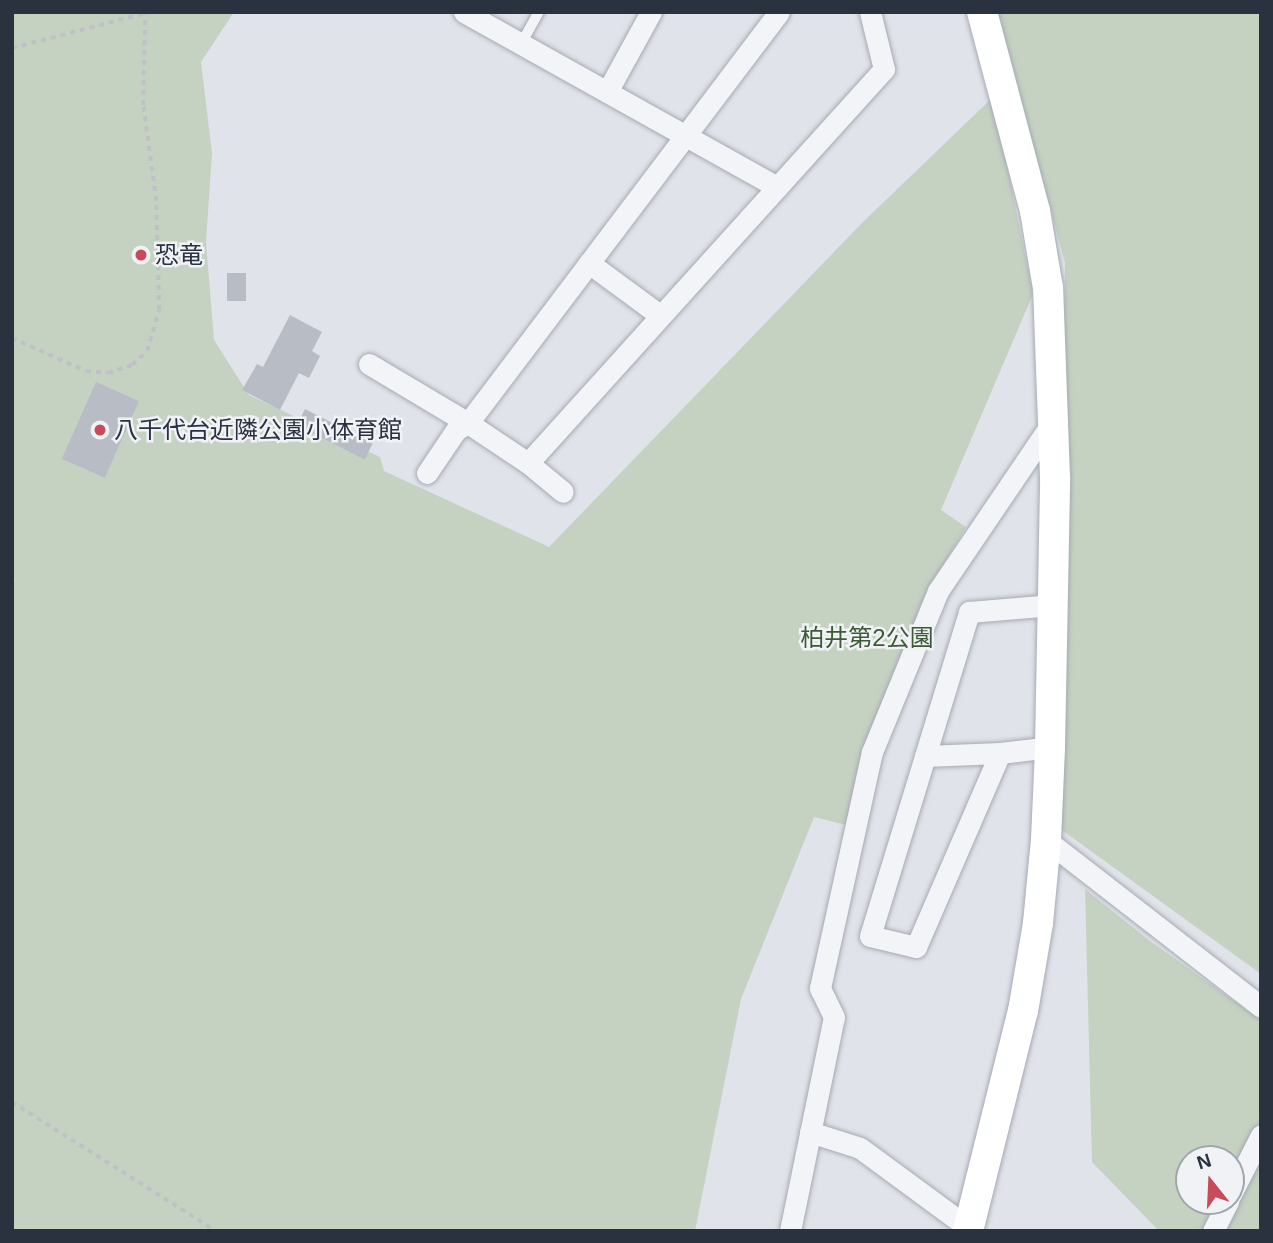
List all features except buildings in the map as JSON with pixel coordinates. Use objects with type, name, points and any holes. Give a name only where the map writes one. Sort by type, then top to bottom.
[{"type":"street","points":[[464,12],[777,187]]},
{"type":"street","points":[[607,92],[651,12]]},
{"type":"street","points":[[427,473],[456,430],[468,423],[779,12]]},
{"type":"street","points":[[528,463],[884,69],[870,12]]},
{"type":"street","points":[[810,1132],[860,1148],[969,1229],[1023,1011],[1038,923],[1046,840],[1053,606],[1054,421],[1048,288],[1035,211],[1013,117],[982,12]]},
{"type":"street","points":[[589,263],[661,316]]},
{"type":"street","points":[[369,364],[468,423],[528,463],[563,492]]},
{"type":"street","points":[[790,1231],[834,1017],[820,988],[872,752],[938,592],[1054,421]]},
{"type":"street","points":[[1000,754],[916,947],[870,936],[970,612],[1053,606]]},
{"type":"street","points":[[925,756],[1000,754],[1050,747]]},
{"type":"street","points":[[1046,840],[1261,1007]]},
{"type":"street","points":[[1245,1166],[1261,1135]]},
{"type":"street","points":[[1213,1231],[1221,1215]]},
{"type":"lane","points":[[521,44],[539,12]]},
{"type":"path","points":[[12,48],[145,13],[143,105],[156,201],[159,310],[147,351],[132,365],[108,373],[86,371],[12,338]]},
{"type":"path","points":[[12,1102],[216,1231]]},
{"type":"green space","name":"柏井第2公園","points":[[12,12],[234,12],[201,62],[212,153],[206,242],[214,340],[249,395],[380,457],[384,471],[549,547],[862,223],[993,97],[1033,294],[941,510],[966,527],[924,597],[867,743],[850,826],[814,817],[741,999],[695,1231],[12,1231],[12,584],[16,579],[12,582]]},
{"type":"green space","points":[[998,12],[1261,12],[1261,974],[1059,828],[1065,263]]},
{"type":"green space","points":[[1085,889],[1150,941],[1261,1020],[1261,1231],[1159,1231],[1092,1162]]},
{"type":"place","name":"恐竜","points":[[141,255]]},
{"type":"place","name":"八千代台近隣公園小体育館","points":[[100,430]]}]
